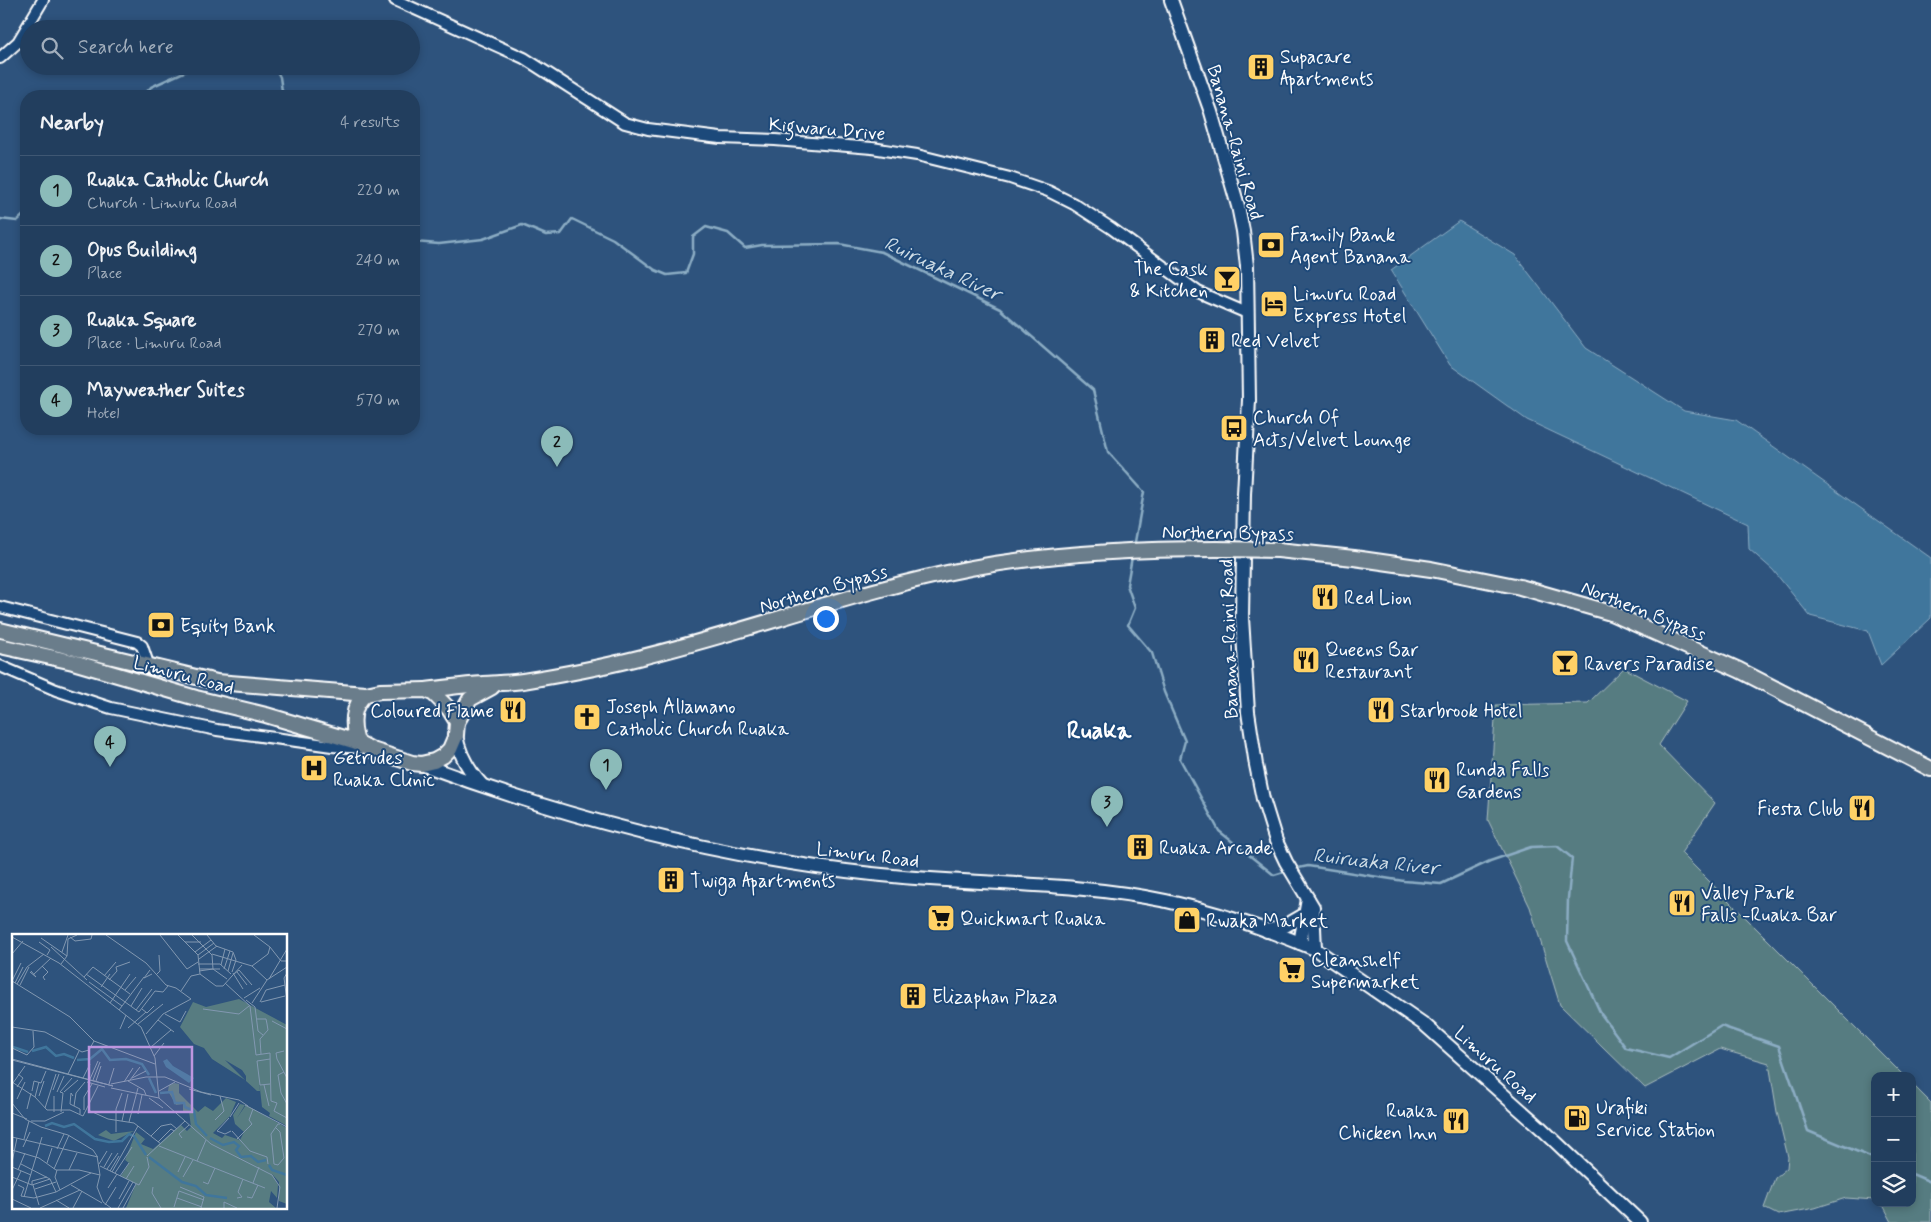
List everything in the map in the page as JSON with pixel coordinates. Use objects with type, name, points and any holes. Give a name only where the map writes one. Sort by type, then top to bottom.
[{"type":"main road","name":"Banana-Raini Road","points":[[1172,0],[1211,112],[1238,206],[1247,266],[1249,400],[1242,584],[1244,669],[1256,765],[1263,799],[1275,838],[1286,862],[1308,897]]},
{"type":"main road","name":"Northern Bypass","points":[[168,671],[217,682],[366,694],[380,691],[426,690],[497,684],[568,674],[635,659],[836,602],[954,572],[1073,554],[1137,549],[1217,548],[1287,551],[1431,569],[1520,587],[1611,613],[1739,670],[1931,769]]},
{"type":"main road","name":"Limuru Road","points":[[0,630],[168,671]]},
{"type":"main road","name":"Limuru Road","points":[[0,646],[72,662],[196,698],[266,715],[362,745]]},
{"type":"main road","name":"Northern Bypass","points":[[421,764],[434,761],[450,749],[456,728],[470,699],[497,684]]},
{"type":"main road","points":[[426,690],[440,698],[450,709],[456,728],[457,746],[470,773],[482,784]]},
{"type":"main road","points":[[366,694],[357,705],[353,725],[362,745],[400,760],[421,764]]},
{"type":"main road","name":"Limuru Road","points":[[421,764],[469,782],[482,784],[547,807],[601,822],[739,854],[924,880],[1074,889],[1157,900],[1224,916],[1300,943],[1315,949],[1425,1024],[1542,1129],[1640,1222]]},
{"type":"main road","points":[[1300,943],[1308,897]]},
{"type":"main road","points":[[1308,897],[1313,907],[1315,949]]},
{"type":"main road","points":[[1267,931],[1285,926],[1304,915]]},
{"type":"street","points":[[31,20],[43,0]]},
{"type":"street","name":"Kigwaru Drive","points":[[395,0],[524,58],[625,123],[648,129],[720,138],[775,140],[872,148],[917,155],[1010,178],[1048,191],[1074,204],[1111,228],[1198,292],[1247,313]]},
{"type":"street","points":[[0,58],[20,39]]},
{"type":"street","points":[[0,607],[137,642],[142,646],[148,667]]},
{"type":"street","points":[[0,666],[56,690],[102,705],[163,720],[217,730],[332,746],[362,745]]},
{"type":"green space","points":[[1624,668],[1687,701],[1659,745],[1715,803],[1681,853],[1900,1072],[1871,1072],[1871,1200],[1846,1198],[1815,1208],[1778,1215],[1764,1208],[1775,1178],[1787,1168],[1788,1157],[1777,1112],[1769,1063],[1720,1049],[1645,1088],[1560,1005],[1530,907],[1488,820],[1496,705],[1588,703]]},
{"type":"green space","points":[[1916,1088],[1931,1103],[1931,1222],[1892,1222],[1884,1207],[1916,1207]]},
{"type":"water","points":[[1459,221],[1515,255],[1586,348],[1684,411],[1736,420],[1931,558],[1931,618],[1881,665],[1868,631],[1810,616],[1773,570],[1749,549],[1748,524],[1527,420],[1450,365],[1391,270]]},
{"type":"waterway","name":"Ruiruaka River","points":[[148,90],[177,75]]},
{"type":"waterway","name":"Ruiruaka River","points":[[279,75],[282,90]]},
{"type":"waterway","name":"Ruiruaka River","points":[[0,219],[17,221],[20,218]]},
{"type":"waterway","name":"Ruiruaka River","points":[[420,242],[439,244],[483,239],[522,225],[546,235],[561,234],[572,219],[613,239],[655,270],[667,275],[686,273],[693,254],[693,237],[706,227],[728,233],[745,248],[762,245],[839,244],[882,252],[1000,309],[1093,390],[1108,452],[1144,492],[1135,542]]},
{"type":"waterway","name":"Ruiruaka River","points":[[1132,557],[1127,585],[1135,608],[1128,625],[1152,653],[1164,692],[1185,741],[1180,759],[1219,831],[1274,875],[1287,871]]},
{"type":"waterway","name":"Ruiruaka River","points":[[1294,869],[1308,866],[1404,881],[1441,884],[1490,861],[1531,847],[1557,846],[1572,858],[1568,898],[1567,941],[1601,1014],[1626,1048],[1669,1058],[1721,1026],[1779,1046],[1808,1131],[1871,1157]]},
{"type":"waterway","name":"Ruiruaka River","points":[[1916,1176],[1931,1182]]},
{"type":"place","name":"Supacare Apartments","points":[[1261,67]]},
{"type":"place","name":"Family Bank Agent Banana","points":[[1271,245]]},
{"type":"place","name":"The Cask & Kitchen","points":[[1227,279]]},
{"type":"place","name":"Limuru Road Express Hotel","points":[[1274,304]]},
{"type":"place","name":"Red Velvet","points":[[1212,340]]},
{"type":"place","name":"Church Of Acts/Velvet Lounge","points":[[1234,428]]},
{"type":"place","name":"Opus Building","points":[[557,467]]},
{"type":"place","name":"Red Lion","points":[[1325,597]]},
{"type":"place","name":"Equity Bank","points":[[161,625]]},
{"type":"place","name":"Queens Bar Restaurant","points":[[1306,660]]},
{"type":"place","name":"Ravers Paradise","points":[[1565,663]]},
{"type":"place","name":"Coloured Flame","points":[[513,710]]},
{"type":"place","name":"Starbrook Hotel","points":[[1381,710]]},
{"type":"place","name":"Joseph Allamano Catholic Church Ruaka","points":[[587,717]]},
{"type":"place","name":"Mayweather Suites","points":[[110,767]]},
{"type":"place","name":"Getrudes Ruaka Clinic","points":[[314,768]]},
{"type":"place","name":"Runda Falls Gardens","points":[[1437,780]]},
{"type":"place","name":"Ruaka Catholic Church","points":[[606,790]]},
{"type":"place","name":"Fiesta Club","points":[[1862,808]]},
{"type":"place","name":"Ruaka Square","points":[[1107,827]]},
{"type":"place","name":"Ruaka Arcade","points":[[1140,847]]},
{"type":"place","name":"Twiga Apartments","points":[[671,880]]},
{"type":"place","name":"Valley Park Falls -Ruaka Bar","points":[[1682,903]]},
{"type":"place","name":"Quickmart Ruaka","points":[[941,918]]},
{"type":"place","name":"Rwaka Market","points":[[1187,920]]},
{"type":"place","name":"Cleanshelf Supermarket","points":[[1292,970]]},
{"type":"place","name":"Elizaphan Plaza","points":[[913,996]]},
{"type":"place","name":"Urafiki Service Station","points":[[1577,1118]]},
{"type":"place","name":"Ruaka Chicken Inn","points":[[1456,1121]]},
{"type":"district","name":"Ruaka","points":[[1099,730]]}]
